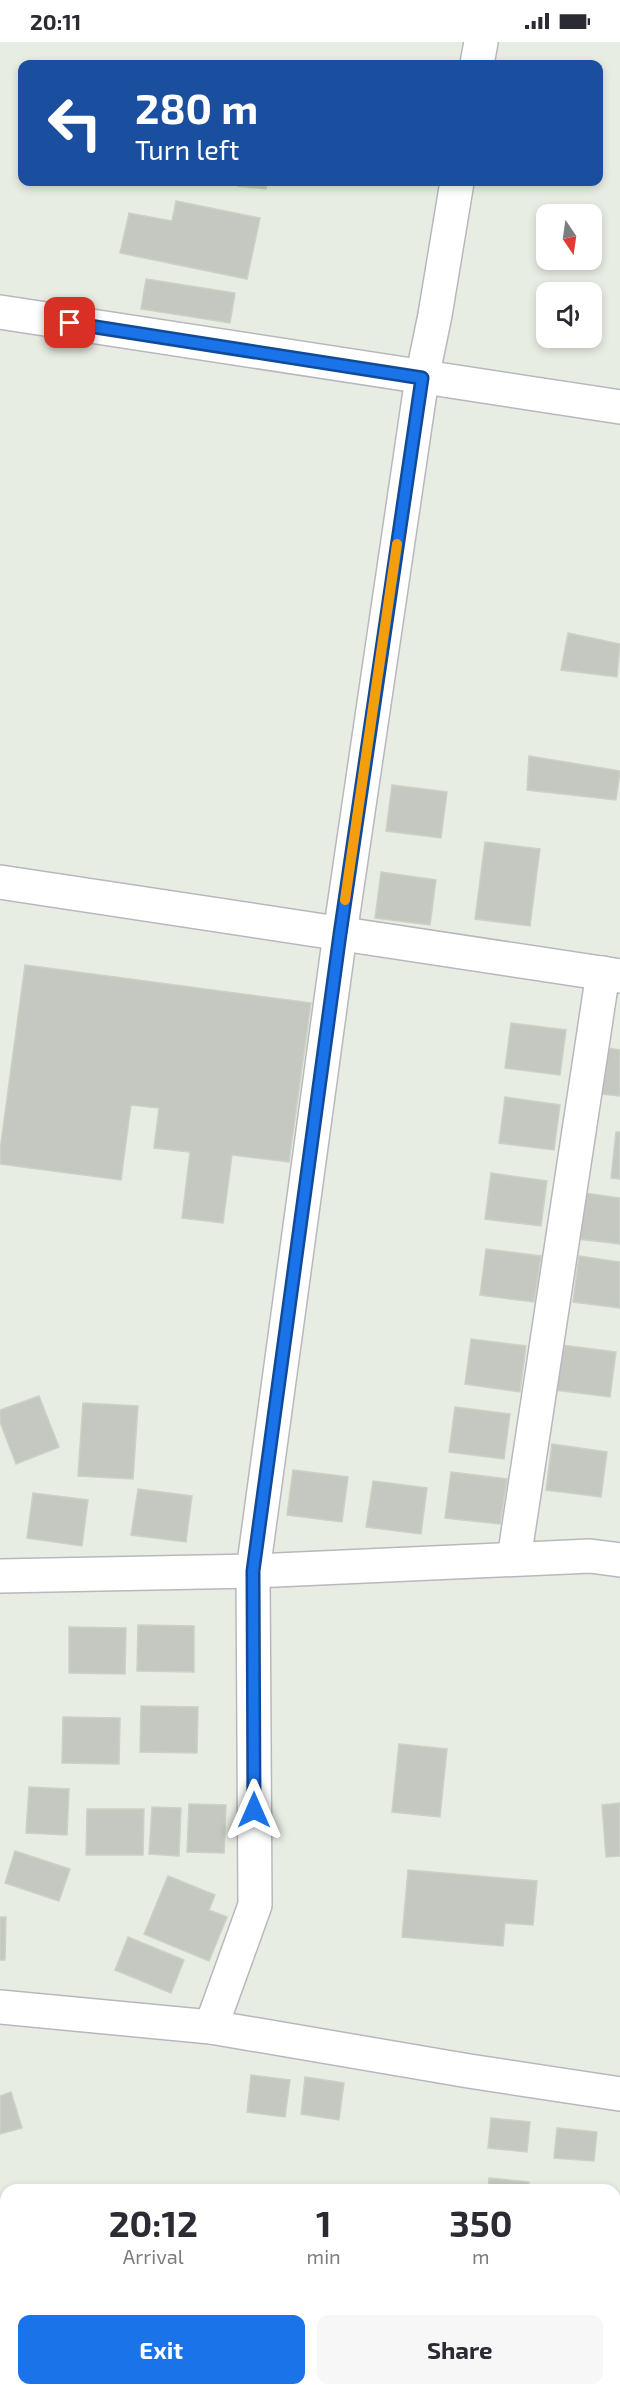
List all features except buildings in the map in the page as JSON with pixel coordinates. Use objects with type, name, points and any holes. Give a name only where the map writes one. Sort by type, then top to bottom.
[{"type":"street","points":[[478,60],[480,42]]},
{"type":"street","points":[[211,2027],[255,1905],[253,1571],[340,934],[422,378],[456,186]]},
{"type":"street","points":[[0,312],[620,407]]},
{"type":"street","points":[[0,882],[611,974],[514,1559]]},
{"type":"street","points":[[0,1576],[253,1571],[590,1556],[620,1560]]},
{"type":"street","points":[[0,2007],[211,2027],[620,2094]]},
{"type":"slow traffic","points":[[345,900],[397,544]]},
{"type":"route","points":[[70,323],[422,378],[340,934],[253,1571],[254,1810]]}]
